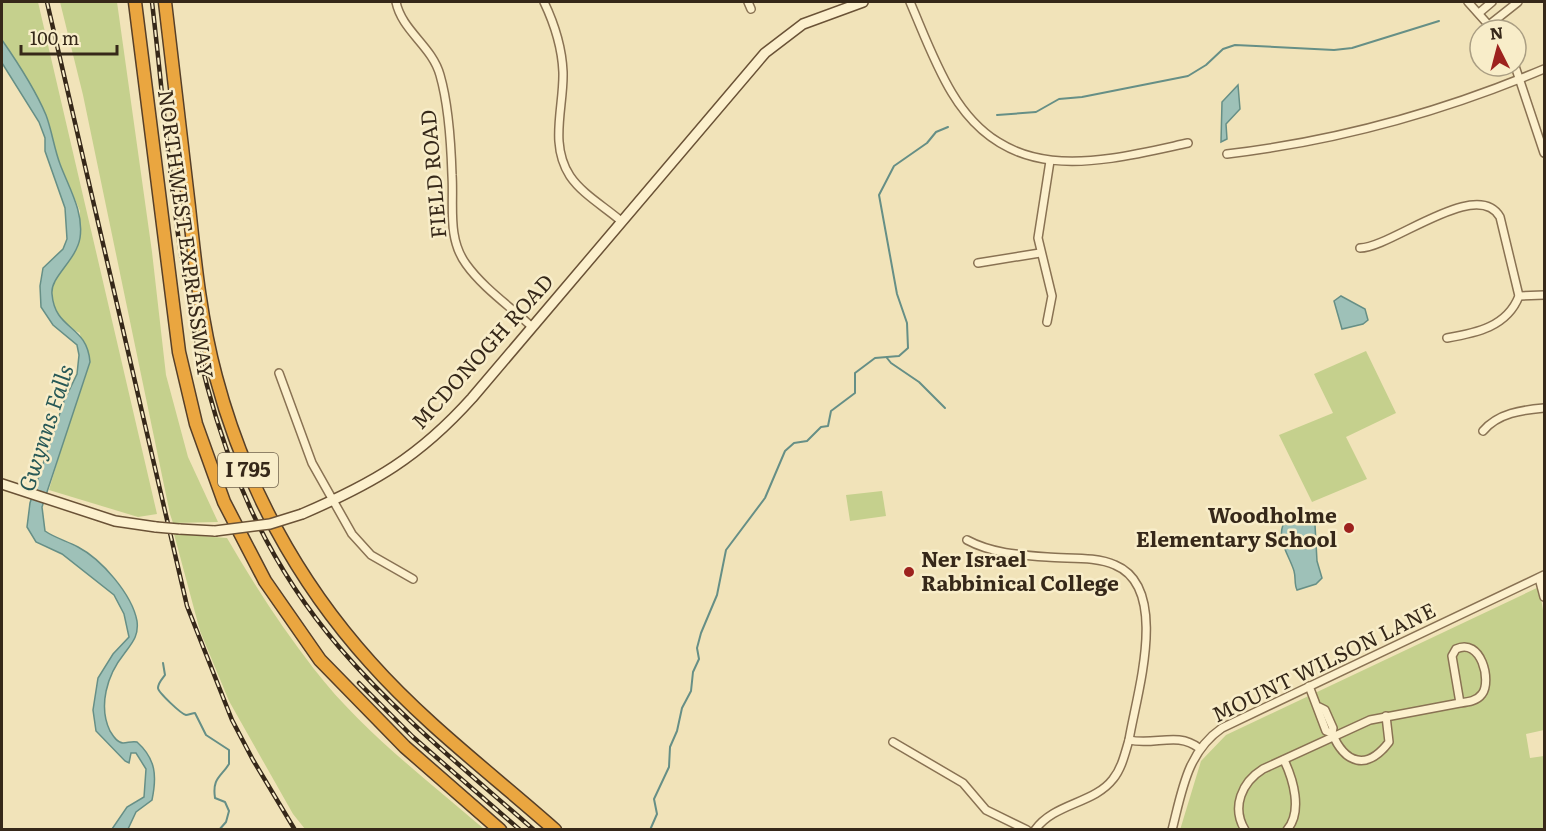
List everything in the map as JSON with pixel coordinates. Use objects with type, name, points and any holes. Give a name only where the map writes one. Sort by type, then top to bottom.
[{"type":"highway","name":"NORTHWEST EXPRESSWAY","points":[[135,2],[179,352],[196,424],[224,502],[265,580],[320,660],[405,747],[500,830]]},
{"type":"highway","name":"NORTHWEST EXPRESSWAY","points":[[165,2],[195,261],[209,347],[227,414],[256,488],[274,525],[314,591],[371,663],[428,719],[555,830]]},
{"type":"main road","name":"MCDONOGH ROAD","points":[[2,484],[115,521],[156,527],[214,531],[270,524],[302,514],[364,487],[424,446],[472,398],[771,46],[803,24],[863,2]]},
{"type":"street","name":"FIELD ROAD","points":[[396,2],[404,22],[430,55],[441,76],[451,157],[454,234],[458,249],[473,272],[532,327]]},
{"type":"street","points":[[544,2],[561,55],[563,85],[558,134],[565,166],[577,185],[621,221]]},
{"type":"street","points":[[909,2],[947,84],[972,120],[1005,144],[1050,161],[1099,161],[1188,143]]},
{"type":"street","points":[[1468,2],[1483,18]]},
{"type":"street","points":[[1479,13],[1492,2]]},
{"type":"street","points":[[1501,18],[1518,2]]},
{"type":"street","points":[[1227,154],[1294,146],[1361,132],[1461,101],[1545,69]]},
{"type":"street","points":[[1521,79],[1545,153]]},
{"type":"street","points":[[1047,322],[1052,296],[1040,253],[1039,218],[1050,161]]},
{"type":"street","points":[[1360,248],[1374,246],[1412,226],[1475,204],[1487,206],[1500,217],[1519,296],[1514,309],[1503,320],[1475,333],[1447,338]]},
{"type":"street","points":[[978,263],[1040,253]]},
{"type":"street","points":[[1519,296],[1545,295]]},
{"type":"street","points":[[279,372],[312,463],[333,501],[363,547],[390,568],[413,579]]},
{"type":"street","points":[[1483,431],[1495,419],[1545,408]]},
{"type":"street","points":[[967,540],[1007,554],[1109,563],[1129,573],[1143,597],[1145,645],[1143,678],[1129,740],[1113,780],[1099,791],[1046,817],[1035,830]]},
{"type":"street","points":[[1542,577],[1545,597]]},
{"type":"street","name":"MOUNT WILSON LANE","points":[[1172,830],[1186,776],[1199,748],[1222,728],[1542,577]]},
{"type":"street","points":[[1245,830],[1238,808],[1245,786],[1257,773],[1332,735],[1370,720],[1460,704],[1480,696],[1485,686],[1478,653],[1468,646],[1456,648],[1452,656],[1460,704]]},
{"type":"street","points":[[1309,686],[1318,707],[1325,710],[1339,750],[1347,757],[1358,760],[1372,757],[1389,742],[1386,716]]},
{"type":"street","points":[[1129,740],[1151,743],[1185,739],[1199,748]]},
{"type":"street","points":[[893,742],[963,783],[986,810],[1027,830]]},
{"type":"street","points":[[1284,760],[1292,780],[1294,796],[1293,820],[1287,830]]},
{"type":"green space","points":[[2,2],[38,2],[157,514],[138,517],[49,490],[76,399],[85,379],[80,333],[62,320],[54,307],[51,293],[52,285],[78,247],[80,211],[58,159],[46,115],[2,40]]},
{"type":"green space","points":[[60,2],[117,2],[152,252],[166,375],[188,457],[218,522],[173,523],[170,514],[83,95]]},
{"type":"green space","points":[[1366,351],[1396,413],[1346,437],[1367,479],[1312,502],[1279,435],[1333,413],[1314,374]]},
{"type":"green space","points":[[882,491],[886,516],[850,521],[846,495]]},
{"type":"green space","points":[[174,534],[227,538],[279,621],[332,691],[395,753],[484,829],[305,829],[293,814],[229,701],[200,631]]},
{"type":"green space","points":[[1539,587],[1544,616],[1544,730],[1526,734],[1530,758],[1544,756],[1544,829],[1180,830],[1201,761],[1226,735]]},
{"type":"water","name":"Gwynns Falls","points":[[2,40],[26,76],[46,115],[58,158],[80,219],[78,246],[55,281],[52,294],[54,306],[59,315],[83,341],[88,350],[90,362],[42,507],[45,531],[78,547],[96,560],[122,589],[137,621],[136,635],[113,671],[105,701],[106,721],[114,737],[121,743],[137,742],[148,755],[154,768],[152,800],[136,812],[128,829],[112,829],[127,807],[144,797],[146,769],[136,753],[131,753],[129,763],[125,761],[96,731],[93,710],[98,678],[113,654],[129,637],[124,614],[114,595],[62,554],[36,542],[27,527],[30,503],[64,401],[77,374],[79,355],[77,345],[53,325],[41,307],[40,286],[43,268],[63,249],[67,239],[65,208],[45,151],[45,138],[39,122],[2,63]]},
{"type":"water","points":[[1238,85],[1240,109],[1226,124],[1227,139],[1221,142],[1222,102]]},
{"type":"water","points":[[1341,296],[1365,309],[1368,320],[1363,324],[1342,329],[1334,301]]},
{"type":"water","points":[[1299,518],[1305,518],[1315,525],[1317,561],[1322,578],[1316,584],[1297,590],[1294,571],[1283,543],[1282,531],[1283,525]]},
{"type":"waterway","points":[[997,115],[1036,112],[1059,99],[1082,97],[1188,76],[1206,65],[1223,49],[1235,45],[1334,50],[1352,48],[1439,21]]},
{"type":"waterway","points":[[650,830],[657,814],[654,799],[669,767],[670,747],[677,731],[682,708],[691,691],[693,672],[699,659],[697,648],[717,595],[726,550],[765,498],[785,451],[794,443],[807,441],[821,427],[828,426],[831,411],[855,393],[855,373],[875,358],[899,356],[908,348],[907,323],[897,294],[879,195],[894,166],[927,143],[936,132],[948,127]]},
{"type":"waterway","points":[[887,358],[919,382],[945,408]]},
{"type":"waterway","points":[[163,663],[165,675],[159,684],[159,690],[183,714],[195,713],[206,735],[229,750],[229,764],[218,778],[214,791],[215,798],[225,802],[229,811],[226,822],[219,830]]},
{"type":"railway","points":[[47,2],[187,606],[232,720],[295,830]]},
{"type":"railway","points":[[152,2],[181,258],[196,341],[218,422],[247,501],[287,576],[339,647],[409,719],[534,830]]},
{"type":"railway","points":[[359,683],[413,737],[520,830]]},
{"type":"place","name":"Woodholme Elementary School","points":[[1349,528]]},
{"type":"place","name":"Ner Israel Rabbinical College","points":[[909,572]]}]
